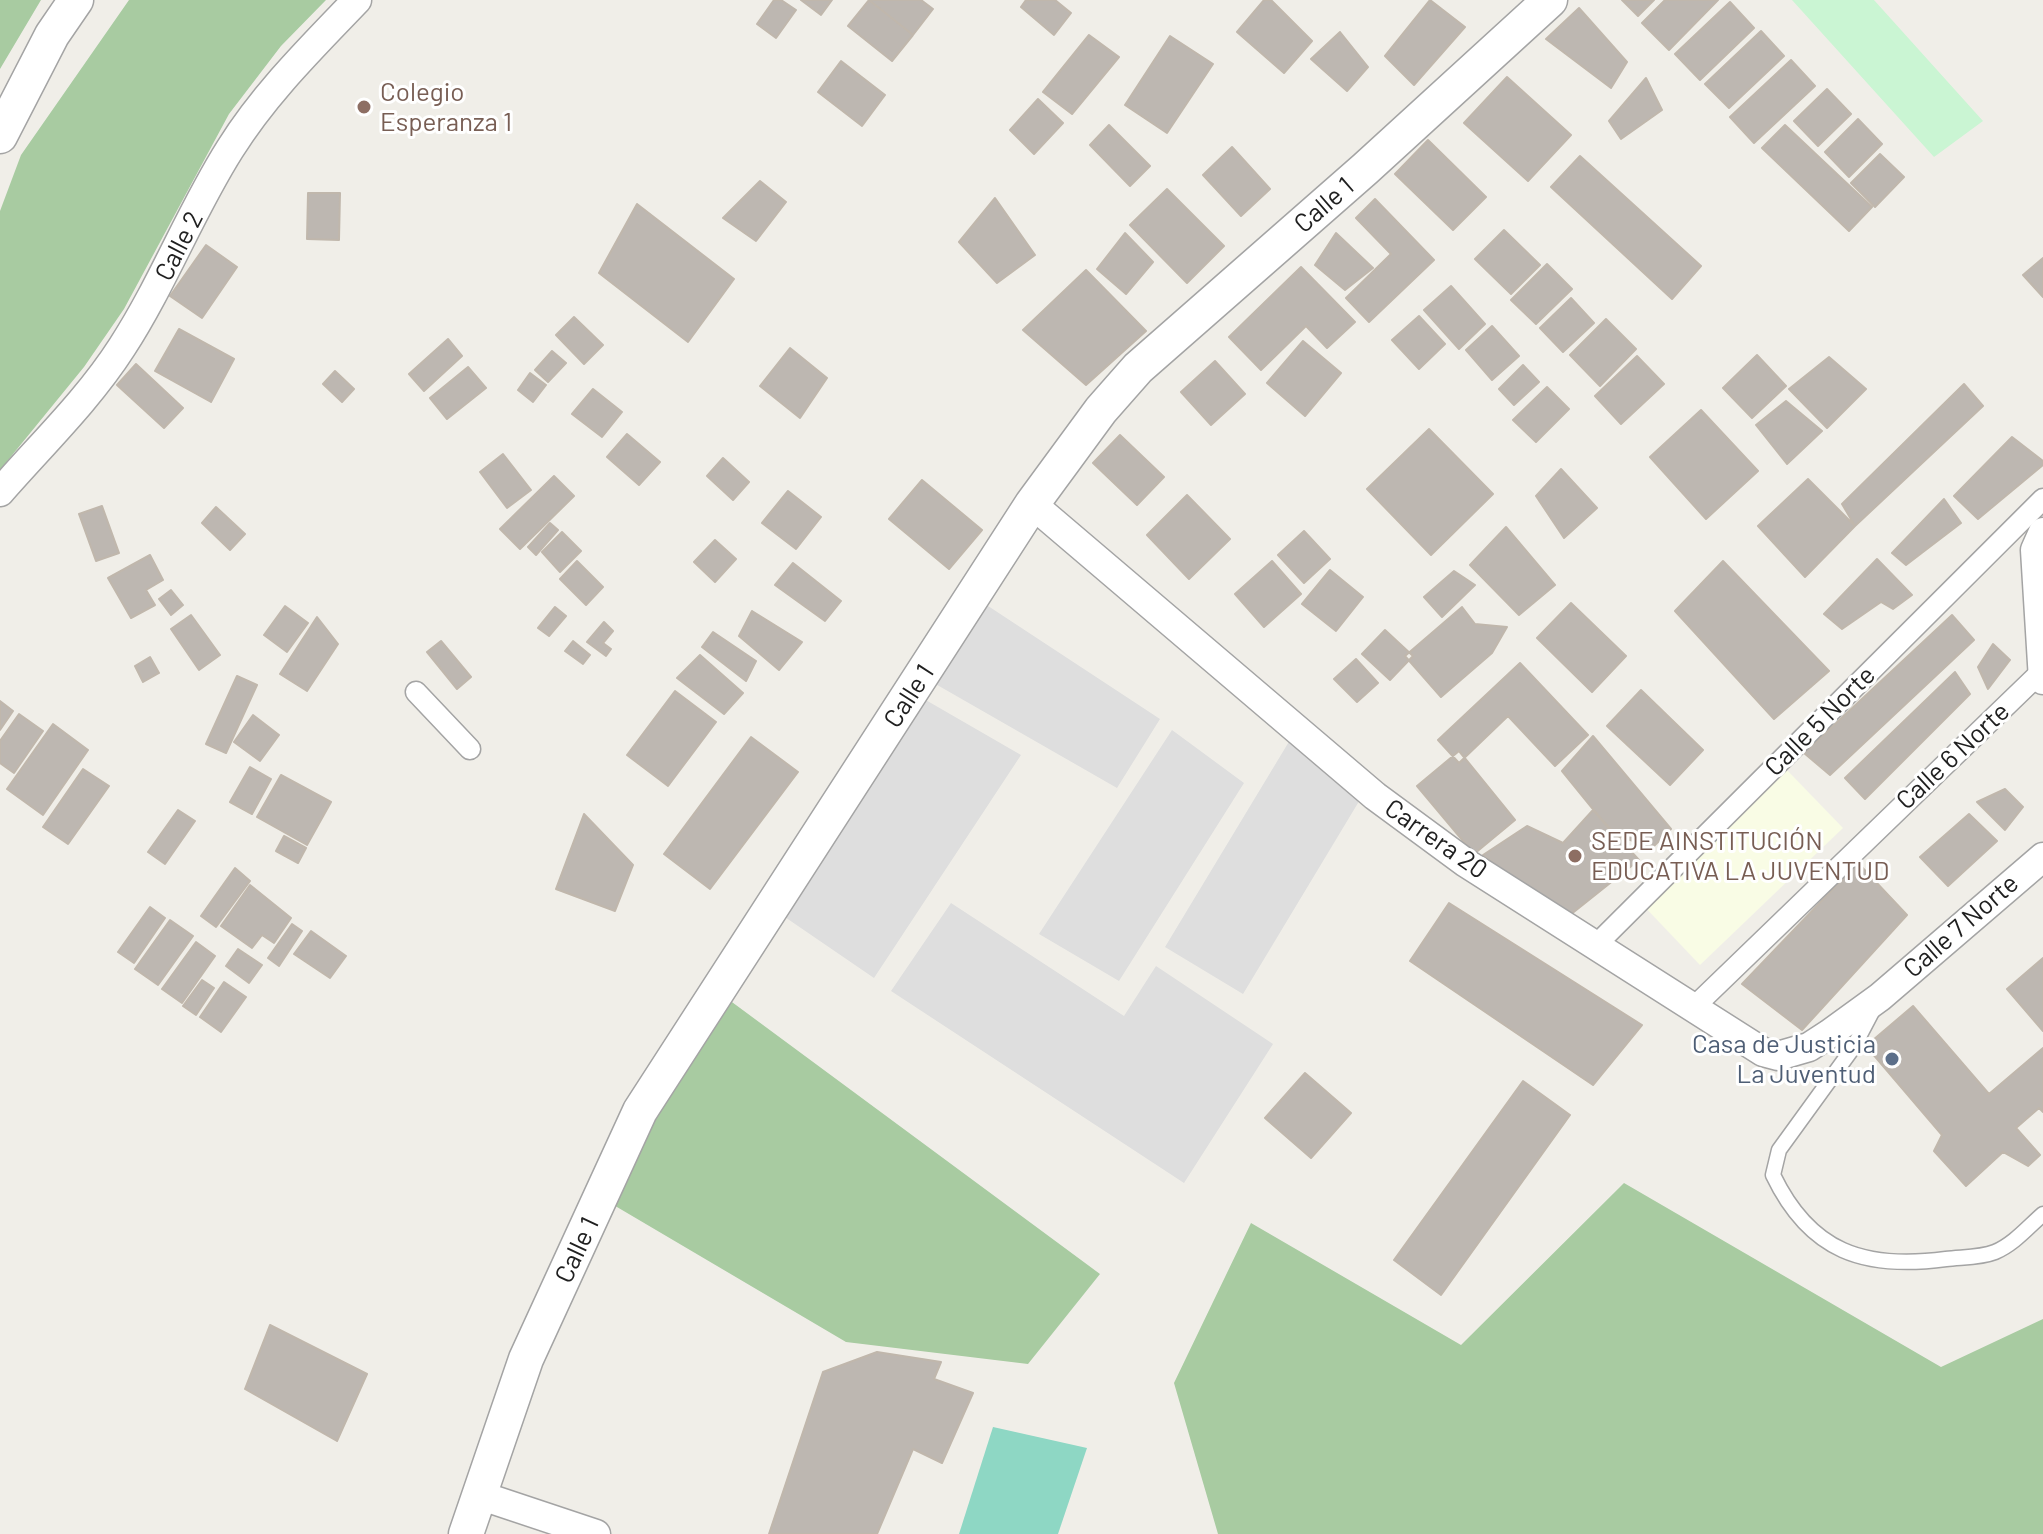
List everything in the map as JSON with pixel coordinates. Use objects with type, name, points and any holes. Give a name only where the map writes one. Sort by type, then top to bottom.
[{"type":"street","points":[[0,136],[52,35],[76,0]]},
{"type":"street","name":"Calle 2","points":[[0,492],[121,349],[158,287],[229,150],[250,120],[279,83],[357,0]]},
{"type":"street","name":"Calle 1","points":[[466,1534],[526,1359],[640,1111],[1032,504],[1101,410],[1138,368],[1376,160],[1550,0]]},
{"type":"street","name":"Calle 5 Norte","points":[[1597,944],[2043,499]]},
{"type":"street","name":"Carrera 20","points":[[1032,504],[1375,796],[1466,863],[1763,1052],[1778,1056],[1809,1047],[1880,997]]},
{"type":"street","points":[[2042,675],[2035,550],[2043,532]]},
{"type":"street","name":"Calle 6 Norte","points":[[1693,1008],[2042,675]]},
{"type":"street","points":[[416,692],[470,749]]},
{"type":"street","name":"Calle 7 Norte","points":[[1880,997],[2043,857]]},
{"type":"street","points":[[479,1495],[596,1534]]},
{"type":"lane","points":[[1880,997],[1853,1048],[1779,1150],[1773,1175],[1795,1214],[1834,1249],[1848,1255],[1863,1260],[1924,1262],[1993,1253],[2013,1242],[2043,1214]]},
{"type":"shaded area","points":[[982,602],[1160,719],[1117,788],[932,682]]},
{"type":"shaded area","points":[[924,699],[1021,755],[874,978],[779,913]]},
{"type":"shaded area","points":[[1172,730],[1244,783],[1119,981],[1039,934]]},
{"type":"shaded area","points":[[1290,740],[1361,798],[1243,994],[1165,947]]},
{"type":"shaded area","points":[[1784,767],[1843,828],[1700,965],[1641,903]]},
{"type":"shaded area","points":[[951,903],[1124,1016],[1156,966],[1273,1044],[1184,1183],[891,991]]},
{"type":"green space","points":[[0,0],[41,0],[0,69]]},
{"type":"green space","points":[[129,0],[326,0],[281,46],[229,114],[124,309],[84,367],[0,470],[0,211],[21,155]]},
{"type":"green space","points":[[1792,0],[1874,0],[1983,121],[1934,157]]},
{"type":"green space","points":[[717,991],[1100,1274],[1028,1364],[846,1342],[600,1197]]},
{"type":"green space","points":[[1624,1183],[1941,1367],[2043,1319],[2043,1534],[1218,1534],[1174,1383],[1251,1223],[1461,1345]]},
{"type":"green space","points":[[993,1427],[1087,1448],[1058,1534],[959,1534]]},
{"type":"building","points":[[774,0],[781,0],[796,10],[776,38],[757,24]]},
{"type":"building","points":[[801,0],[832,0],[821,15]]},
{"type":"building","points":[[869,0],[921,0],[933,9],[913,35]]},
{"type":"building","points":[[869,0],[913,35],[892,61],[848,26]]},
{"type":"building","points":[[1026,0],[1055,0],[1071,13],[1054,35],[1021,7]]},
{"type":"building","points":[[1264,0],[1271,0],[1312,41],[1284,73],[1237,32]]},
{"type":"building","points":[[1430,0],[1465,27],[1414,85],[1385,56]]},
{"type":"building","points":[[1622,0],[1654,0],[1638,16]]},
{"type":"building","points":[[1665,0],[1718,0],[1669,50],[1642,23]]},
{"type":"building","points":[[1730,2],[1754,28],[1700,80],[1675,54]]},
{"type":"building","points":[[1579,8],[1627,62],[1611,88],[1546,39]]},
{"type":"building","points":[[1761,31],[1784,56],[1729,108],[1705,84]]},
{"type":"building","points":[[1340,32],[1368,67],[1347,91],[1311,59]]},
{"type":"building","points":[[1089,35],[1119,57],[1072,114],[1043,92]]},
{"type":"building","points":[[1170,36],[1213,64],[1167,133],[1125,105]]},
{"type":"building","points":[[1791,60],[1815,86],[1754,143],[1730,117]]},
{"type":"building","points":[[841,61],[885,95],[862,126],[818,92]]},
{"type":"building","points":[[1507,77],[1571,135],[1528,181],[1464,123]]},
{"type":"building","points":[[1646,78],[1662,110],[1621,139],[1609,121]]},
{"type":"building","points":[[1827,89],[1851,114],[1818,146],[1794,121]]},
{"type":"building","points":[[1038,99],[1063,123],[1034,154],[1010,130]]},
{"type":"building","points":[[1858,119],[1882,144],[1849,177],[1825,152]]},
{"type":"building","points":[[1109,125],[1150,166],[1130,186],[1090,145]]},
{"type":"building","points":[[1785,125],[1872,207],[1849,231],[1762,148]]},
{"type":"building","points":[[1428,140],[1486,197],[1453,230],[1395,174]]},
{"type":"building","points":[[1232,147],[1270,189],[1241,216],[1203,175]]},
{"type":"building","points":[[1880,154],[1904,177],[1875,207],[1851,183]]},
{"type":"building","points":[[1580,156],[1701,266],[1672,299],[1551,187]]},
{"type":"building","points":[[760,181],[786,202],[756,241],[723,218]]},
{"type":"building","points":[[1167,189],[1224,246],[1187,283],[1130,225]]},
{"type":"building","points":[[308,193],[340,193],[339,240],[307,239]]},
{"type":"building","points":[[995,198],[1035,255],[997,283],[959,242]]},
{"type":"building","points":[[1375,199],[1434,260],[1369,322],[1346,298],[1391,254],[1356,218]]},
{"type":"building","points":[[637,204],[734,279],[688,342],[599,273]]},
{"type":"building","points":[[1504,230],[1540,265],[1511,294],[1475,259]]},
{"type":"building","points":[[1125,233],[1153,262],[1126,294],[1097,269]]},
{"type":"building","points":[[1336,233],[1373,268],[1345,290],[1315,265]]},
{"type":"building","points":[[206,245],[237,267],[202,318],[170,296]]},
{"type":"building","points":[[2043,258],[2043,297],[2023,275]]},
{"type":"building","points":[[1547,264],[1572,289],[1536,324],[1511,300]]},
{"type":"building","points":[[1301,267],[1355,322],[1327,348],[1306,326],[1261,370],[1229,337]]},
{"type":"building","points":[[1086,270],[1146,331],[1086,385],[1023,330]]},
{"type":"building","points":[[1451,286],[1485,324],[1459,349],[1424,310]]},
{"type":"building","points":[[1571,298],[1594,323],[1563,352],[1540,328]]},
{"type":"building","points":[[1419,316],[1445,344],[1419,369],[1392,340]]},
{"type":"building","points":[[574,317],[603,345],[584,364],[556,335]]},
{"type":"building","points":[[1606,319],[1636,349],[1600,386],[1570,355]]},
{"type":"building","points":[[1492,326],[1519,356],[1492,380],[1466,350]]},
{"type":"building","points":[[179,329],[234,359],[211,402],[155,371]]},
{"type":"building","points":[[448,339],[462,356],[424,391],[409,374]]},
{"type":"building","points":[[1303,341],[1341,373],[1305,416],[1267,383]]},
{"type":"building","points":[[790,348],[827,378],[800,418],[760,386]]},
{"type":"building","points":[[552,351],[566,363],[548,382],[535,370]]},
{"type":"building","points":[[1757,355],[1786,386],[1752,418],[1723,388]]},
{"type":"building","points":[[1637,356],[1664,384],[1621,424],[1595,396]]},
{"type":"building","points":[[1829,357],[1866,389],[1827,428],[1789,389]]},
{"type":"building","points":[[1215,361],[1245,394],[1211,425],[1181,392]]},
{"type":"building","points":[[136,364],[183,408],[164,428],[117,385]]},
{"type":"building","points":[[1523,365],[1539,382],[1514,405],[1499,389]]},
{"type":"building","points":[[468,367],[486,388],[447,419],[430,398]]},
{"type":"building","points":[[335,371],[354,389],[342,402],[323,384]]},
{"type":"building","points":[[530,373],[546,385],[533,402],[518,390]]},
{"type":"building","points":[[1964,384],[1983,406],[1855,526],[1842,504]]},
{"type":"building","points":[[1547,387],[1569,409],[1536,442],[1513,420]]},
{"type":"building","points":[[593,389],[622,412],[602,437],[572,414]]},
{"type":"building","points":[[1786,401],[1822,431],[1787,464],[1756,425]]},
{"type":"building","points":[[1701,410],[1758,471],[1706,519],[1650,457]]},
{"type":"building","points":[[1429,429],[1493,494],[1431,555],[1367,489]]},
{"type":"building","points":[[627,434],[660,462],[639,485],[607,457]]},
{"type":"building","points":[[1120,435],[1164,477],[1137,505],[1093,463]]},
{"type":"building","points":[[2012,437],[2043,461],[2043,465],[1978,519],[1954,496]]},
{"type":"building","points":[[503,454],[531,490],[507,508],[480,472]]},
{"type":"building","points":[[723,458],[749,482],[733,500],[707,476]]},
{"type":"building","points":[[1561,469],[1597,508],[1564,538],[1536,496]]},
{"type":"building","points":[[554,476],[574,496],[520,549],[500,529]]},
{"type":"building","points":[[1808,479],[1855,526],[1805,577],[1758,526]]},
{"type":"building","points":[[922,480],[982,530],[949,569],[889,519]]},
{"type":"building","points":[[788,491],[821,517],[796,549],[762,523]]},
{"type":"building","points":[[1187,495],[1230,539],[1189,579],[1147,535]]},
{"type":"building","points":[[1944,499],[1961,523],[1906,565],[1892,553]]},
{"type":"building","points":[[102,506],[119,553],[96,561],[79,514]]},
{"type":"building","points":[[216,507],[245,534],[230,550],[202,523]]},
{"type":"building","points":[[550,523],[558,530],[536,555],[528,547]]},
{"type":"building","points":[[1506,527],[1555,585],[1519,615],[1470,565]]},
{"type":"building","points":[[1304,531],[1330,559],[1304,583],[1278,555]]},
{"type":"building","points":[[562,532],[581,551],[560,572],[542,552]]},
{"type":"building","points":[[715,540],[736,559],[715,582],[694,562]]},
{"type":"building","points":[[150,555],[163,580],[146,590],[155,605],[131,618],[108,578]]},
{"type":"building","points":[[1877,559],[1912,595],[1893,609],[1881,602],[1842,629],[1824,614]]},
{"type":"building","points":[[577,561],[603,587],[586,605],[560,579]]},
{"type":"building","points":[[1272,561],[1301,594],[1264,627],[1235,594]]},
{"type":"building","points":[[1723,561],[1829,671],[1774,719],[1675,611]]},
{"type":"building","points":[[793,563],[841,601],[825,621],[775,585]]},
{"type":"building","points":[[1330,570],[1363,597],[1336,631],[1302,604]]},
{"type":"building","points":[[1454,571],[1475,585],[1442,617],[1424,597]]},
{"type":"building","points":[[171,590],[183,605],[171,615],[159,599]]},
{"type":"building","points":[[1571,603],[1626,656],[1592,692],[1537,638]]},
{"type":"building","points":[[285,606],[308,623],[287,652],[264,635]]},
{"type":"building","points":[[555,607],[566,616],[549,636],[538,628]]},
{"type":"building","points":[[1462,607],[1475,624],[1507,627],[1492,653],[1441,697],[1405,656]]},
{"type":"building","points":[[752,611],[802,642],[779,670],[739,636]]},
{"type":"building","points":[[191,615],[220,655],[199,670],[171,629]]},
{"type":"building","points":[[1952,615],[1974,640],[1830,775],[1804,753]]},
{"type":"building","points":[[317,617],[338,644],[307,691],[280,674]]},
{"type":"building","points":[[604,622],[613,631],[603,643],[611,649],[606,656],[587,642]]},
{"type":"building","points":[[1385,630],[1413,656],[1390,680],[1362,654]]},
{"type":"building","points":[[713,632],[756,661],[746,681],[702,647]]},
{"type":"building","points":[[441,641],[471,677],[457,689],[427,652]]},
{"type":"building","points":[[573,641],[590,655],[583,664],[565,651]]},
{"type":"building","points":[[1993,644],[2010,660],[1988,689],[1978,667]]},
{"type":"building","points":[[700,655],[743,693],[724,714],[677,678]]},
{"type":"building","points":[[150,657],[159,673],[143,682],[135,666]]},
{"type":"building","points":[[1356,659],[1378,683],[1357,702],[1334,679]]},
{"type":"building","points":[[1520,663],[1588,735],[1555,766],[1508,716],[1459,763],[1438,740]]},
{"type":"building","points":[[1955,672],[1970,694],[1865,799],[1845,778]]},
{"type":"building","points":[[237,676],[257,685],[226,753],[206,744]]},
{"type":"building","points":[[1641,690],[1703,750],[1670,785],[1607,726]]},
{"type":"building","points":[[675,691],[716,722],[668,786],[627,755]]},
{"type":"building","points":[[0,701],[13,711],[0,730]]},
{"type":"building","points":[[19,714],[43,731],[14,773],[0,763],[0,741]]},
{"type":"building","points":[[253,715],[279,735],[260,761],[234,742]]},
{"type":"building","points":[[53,724],[88,750],[43,815],[7,789]]},
{"type":"building","points":[[1593,736],[1671,829],[1653,847],[1614,835],[1562,771]]},
{"type":"building","points":[[751,737],[798,772],[710,889],[664,854]]},
{"type":"building","points":[[1459,751],[1515,820],[1474,854],[1417,786]]},
{"type":"building","points":[[250,767],[271,779],[252,814],[230,802]]},
{"type":"building","points":[[83,769],[109,786],[68,844],[43,827]]},
{"type":"building","points":[[281,775],[331,802],[307,845],[257,817]]},
{"type":"building","points":[[2005,789],[2023,807],[2005,830],[1977,802]]},
{"type":"building","points":[[178,810],[195,821],[165,864],[148,852]]},
{"type":"building","points":[[1593,810],[1639,860],[1565,919],[1483,855],[1527,826],[1563,843]]},
{"type":"building","points":[[584,814],[633,865],[615,911],[556,889]]},
{"type":"building","points":[[1969,814],[1997,841],[1948,886],[1920,857]]},
{"type":"building","points":[[284,836],[306,848],[298,863],[276,851]]},
{"type":"building","points":[[1858,863],[1907,915],[1802,1030],[1742,984]]},
{"type":"building","points":[[235,868],[250,881],[216,927],[201,916]]},
{"type":"building","points":[[250,885],[291,918],[274,943],[262,935],[252,948],[221,926]]},
{"type":"building","points":[[1449,903],[1642,1025],[1593,1085],[1410,961]]},
{"type":"building","points":[[150,907],[165,918],[134,963],[118,952]]},
{"type":"building","points":[[170,920],[193,936],[158,985],[135,969]]},
{"type":"building","points":[[292,924],[302,931],[279,966],[268,958]]},
{"type":"building","points":[[311,931],[346,956],[330,978],[294,954]]},
{"type":"building","points":[[196,942],[215,956],[182,1003],[162,989]]},
{"type":"building","points":[[238,949],[262,965],[249,983],[226,966]]},
{"type":"building","points":[[2043,958],[2043,1031],[2007,989]]},
{"type":"building","points":[[202,980],[214,988],[196,1015],[183,1006]]},
{"type":"building","points":[[224,982],[246,997],[221,1032],[200,1017]]},
{"type":"building","points":[[1913,1006],[1989,1094],[2043,1048],[2043,1112],[2039,1108],[2016,1128],[2040,1155],[2028,1166],[2003,1152],[1966,1186],[1934,1151],[1942,1135],[1866,1046]]},
{"type":"building","points":[[1305,1073],[1351,1113],[1311,1158],[1265,1118]]},
{"type":"building","points":[[1523,1081],[1570,1115],[1441,1295],[1394,1260]]},
{"type":"building","points":[[270,1325],[367,1374],[337,1441],[245,1389]]},
{"type":"building","points":[[877,1352],[941,1362],[934,1379],[973,1393],[942,1463],[913,1449],[877,1534],[769,1534],[823,1372]]},
{"type":"place","name":"Colegio Esperanza 1","points":[[364,107]]},
{"type":"place","name":"SEDE AINSTITUCIÓN EDUCATIVA LA JUVENTUD","points":[[1575,856]]},
{"type":"place","name":"Casa de Justicia La Juventud","points":[[1892,1059]]}]
